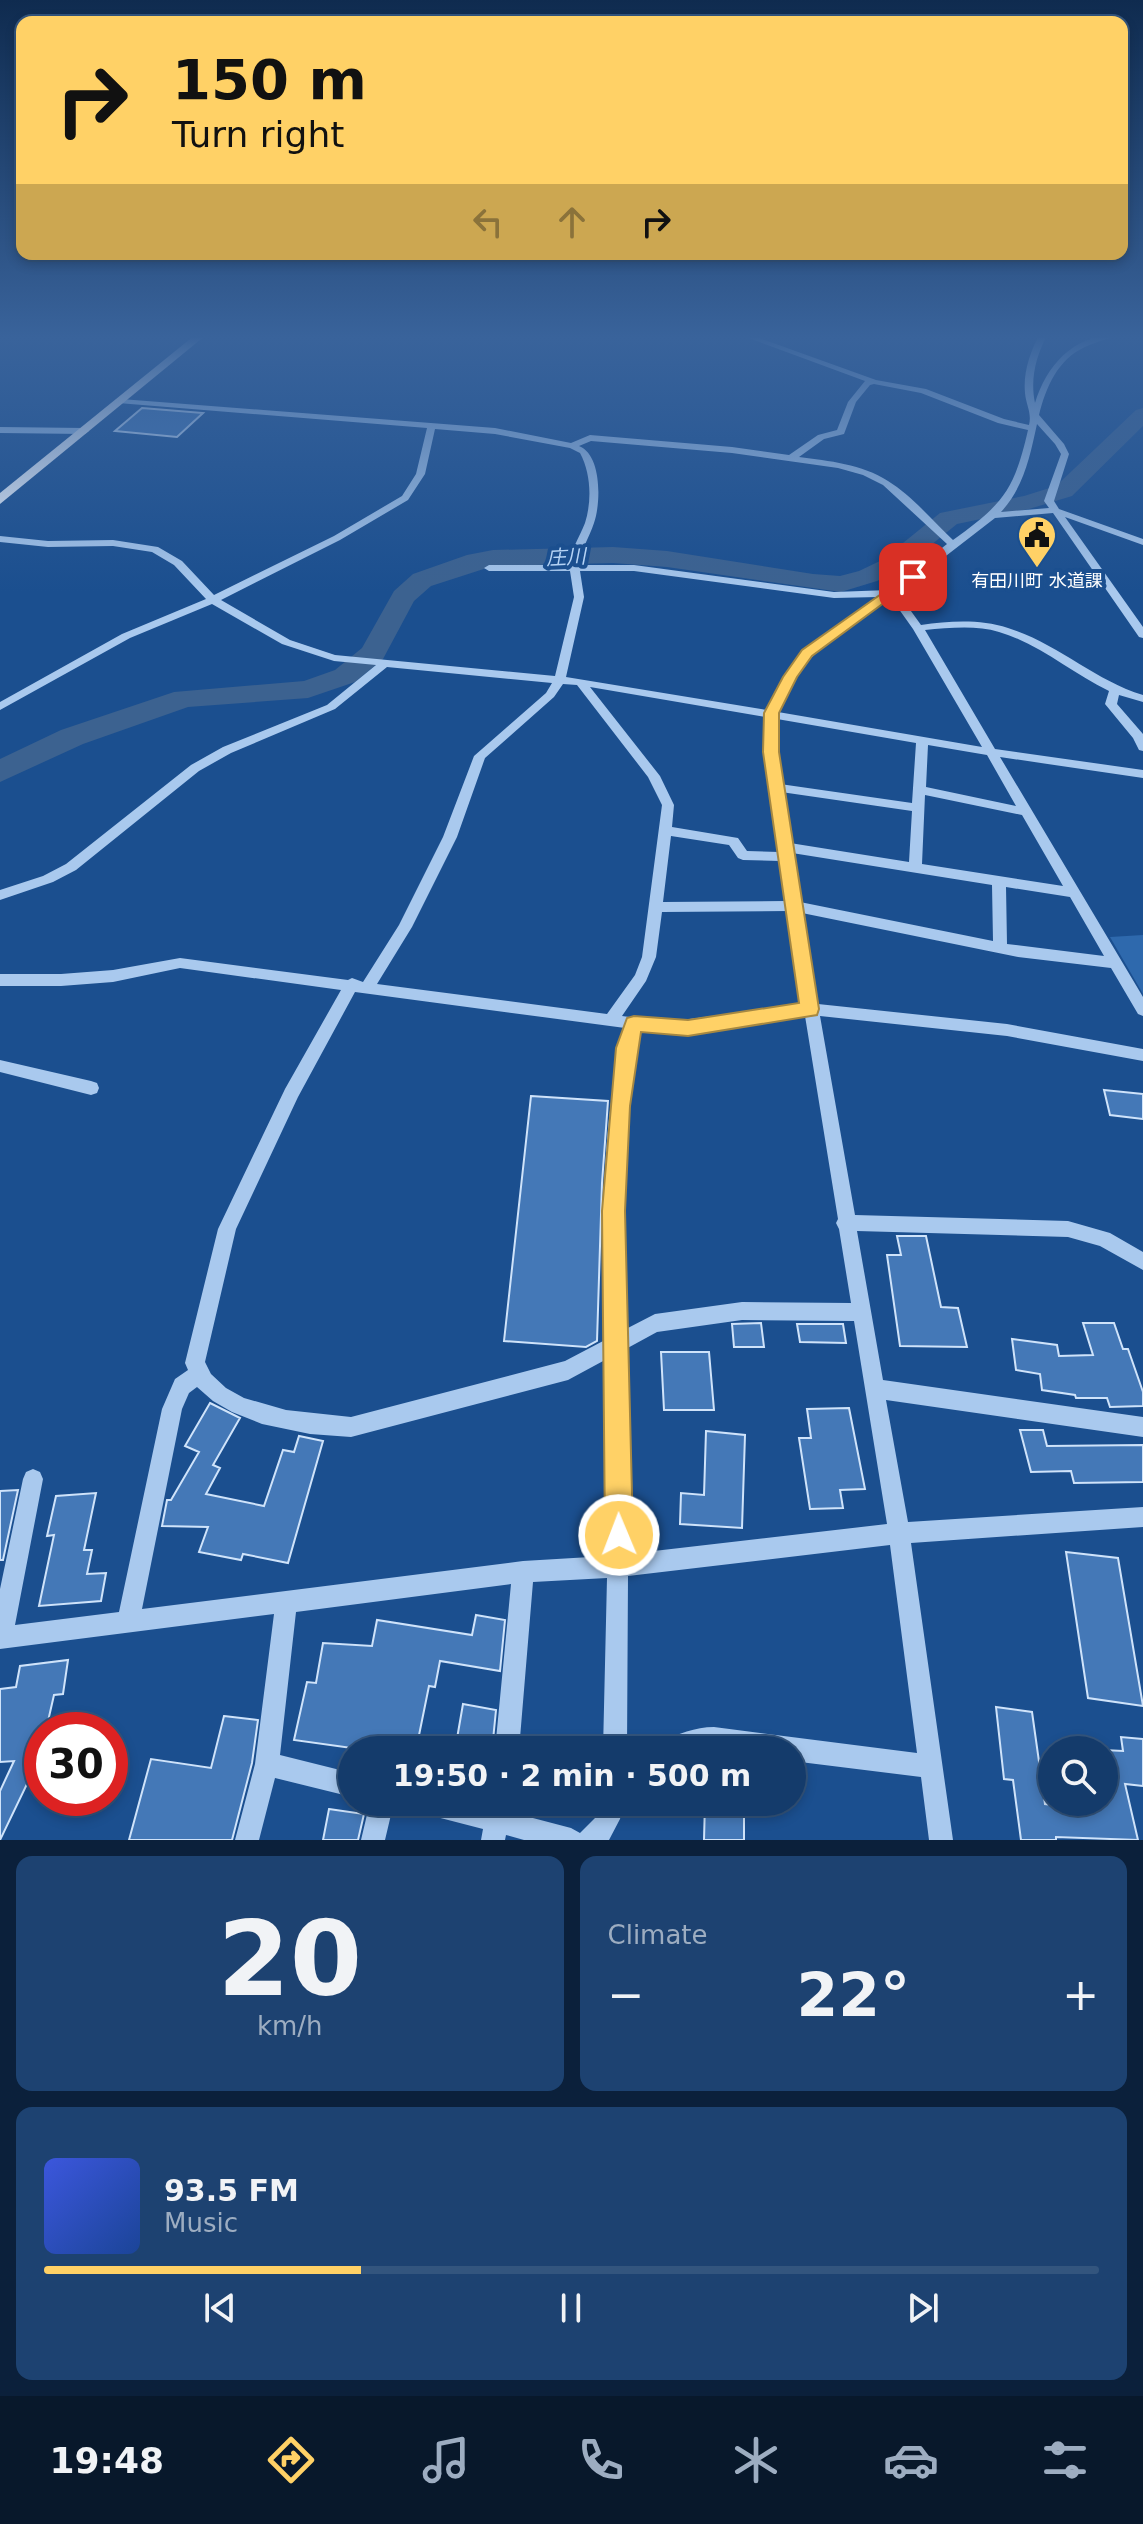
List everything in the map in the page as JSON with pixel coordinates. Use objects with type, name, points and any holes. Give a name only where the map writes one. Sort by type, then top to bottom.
[{"type":"main road","points":[[0,500],[97,421]]},
{"type":"street","points":[[378,421],[495,431],[584,451],[594,485],[590,521],[576,550],[574,566],[579,597],[560,679],[550,695],[480,756],[446,846],[405,927],[360,985],[291,1094],[227,1229],[196,1350],[198,1375],[240,1406],[261,1415],[326,1427],[351,1427],[568,1370],[655,1323],[702,1315],[768,1310],[860,1312]]},
{"type":"street","points":[[791,458],[821,437],[841,432],[845,421]]},
{"type":"street","points":[[1001,421],[1032,428]]},
{"type":"street","points":[[941,1840],[899,1533],[845,1223],[776,787],[771,752],[772,713],[790,677],[807,653],[892,593],[993,515],[1020,481],[1034,421]]},
{"type":"street","points":[[1040,421],[1065,451],[1050,494],[1054,510],[1143,635]]},
{"type":"street","points":[[0,707],[126,636],[213,600],[337,538],[405,498],[414,490],[427,453],[432,425]]},
{"type":"street","points":[[1,431],[85,431]]},
{"type":"street","points":[[572,446],[590,438],[717,448],[839,465],[886,483],[953,545]]},
{"type":"street","points":[[993,515],[1054,510],[1143,542]]},
{"type":"street","points":[[0,539],[48,544],[113,543],[155,549],[178,563],[213,600],[309,652],[383,665],[560,679],[990,752],[1143,774]]},
{"type":"street","points":[[489,568],[574,566],[671,571],[834,595],[892,593]]},
{"type":"street","points":[[892,593],[918,628],[1143,1010]]},
{"type":"street","points":[[918,628],[957,625],[1004,630],[1115,690],[1143,699]]},
{"type":"street","points":[[0,895],[48,879],[71,867],[195,768],[227,750],[331,707],[383,665]]},
{"type":"street","points":[[580,682],[661,788],[668,805],[667,831],[646,966],[611,1020]]},
{"type":"street","points":[[1115,690],[1111,704],[1139,737],[1143,747]]},
{"type":"street","points":[[915,866],[922,740]]},
{"type":"street","points":[[776,787],[918,808]]},
{"type":"street","points":[[920,790],[1026,812]]},
{"type":"street","points":[[667,831],[733,841],[743,855],[786,852],[915,866],[1074,893]]},
{"type":"street","points":[[999,880],[1000,948]]},
{"type":"street","points":[[656,907],[794,906],[1000,948],[1115,963]]},
{"type":"street","points":[[0,980],[113,976],[180,963],[634,1023],[688,1028],[810,1009],[1007,1030],[1143,1055]]},
{"type":"street","points":[[615,1736],[620,1566],[613,1211],[626,1048],[634,1023]]},
{"type":"street","points":[[0,1066],[91,1088]]},
{"type":"street","points":[[845,1223],[1068,1229],[1104,1239],[1143,1262]]},
{"type":"street","points":[[128,1622],[172,1409],[182,1386],[198,1375]]},
{"type":"street","points":[[873,1388],[1143,1427]]},
{"type":"street","points":[[33,1479],[0,1638],[523,1572],[620,1566],[899,1533],[1143,1517]]},
{"type":"street","points":[[508,1736],[523,1572]]},
{"type":"street","points":[[247,1840],[267,1764],[286,1604]]},
{"type":"street","points":[[806,1751],[931,1767]]},
{"type":"street","points":[[267,1764],[338,1782]]},
{"type":"street","points":[[373,1840],[379,1816]]},
{"type":"street","points":[[590,1840],[602,1833],[610,1816]]},
{"type":"street","points":[[497,1820],[571,1840]]},
{"type":"shaded area","points":[[1143,935],[1143,994],[1110,937]]},
{"type":"building","points":[[127,421],[194,421],[177,437],[115,431]]},
{"type":"building","points":[[1104,1090],[1143,1094],[1143,1119],[1110,1115]]},
{"type":"building","points":[[531,1096],[608,1101],[597,1341],[586,1347],[504,1341]]},
{"type":"building","points":[[897,1236],[926,1236],[941,1307],[958,1308],[967,1347],[900,1346],[887,1255],[901,1255]]},
{"type":"building","points":[[761,1323],[764,1347],[734,1347],[732,1324]]},
{"type":"building","points":[[1083,1323],[1114,1323],[1123,1349],[1128,1349],[1143,1392],[1143,1406],[1110,1407],[1107,1398],[1076,1398],[1075,1395],[1042,1390],[1040,1374],[1016,1370],[1012,1339],[1057,1345],[1059,1356],[1093,1355]]},
{"type":"building","points":[[797,1324],[843,1324],[846,1343],[800,1342]]},
{"type":"building","points":[[661,1352],[709,1352],[714,1410],[664,1410]]},
{"type":"building","points":[[210,1403],[240,1418],[213,1465],[220,1468],[206,1494],[264,1506],[283,1450],[294,1452],[299,1436],[323,1441],[288,1563],[243,1554],[241,1560],[199,1552],[208,1527],[162,1526],[167,1500],[171,1500],[199,1452],[185,1446]]},
{"type":"building","points":[[849,1408],[865,1489],[840,1490],[843,1508],[810,1509],[799,1438],[811,1438],[807,1409]]},
{"type":"building","points":[[1020,1430],[1043,1430],[1047,1446],[1143,1445],[1143,1482],[1074,1483],[1071,1471],[1031,1472]]},
{"type":"building","points":[[706,1431],[745,1435],[742,1528],[680,1524],[681,1493],[704,1495]]},
{"type":"building","points":[[18,1490],[3,1560],[0,1560],[0,1491]]},
{"type":"building","points":[[96,1493],[84,1550],[92,1550],[87,1574],[106,1573],[101,1601],[39,1606],[54,1535],[47,1536],[56,1496]]},
{"type":"building","points":[[1066,1552],[1118,1558],[1143,1706],[1088,1698]]},
{"type":"building","points":[[476,1615],[505,1620],[500,1671],[440,1661],[435,1687],[429,1686],[419,1736],[338,1736],[338,1746],[294,1740],[307,1682],[316,1683],[323,1643],[372,1646],[377,1620],[472,1635]]},
{"type":"building","points":[[68,1660],[63,1694],[54,1695],[50,1712],[24,1712],[24,1790],[0,1840],[0,1791],[14,1761],[0,1762],[0,1689],[16,1687],[20,1666]]},
{"type":"building","points":[[463,1704],[496,1710],[493,1736],[457,1736]]},
{"type":"building","points":[[996,1707],[1032,1712],[1038,1754],[1038,1816],[1118,1816],[1118,1751],[1123,1751],[1121,1737],[1143,1739],[1143,1786],[1125,1784],[1138,1840],[1056,1837],[1056,1840],[1021,1840],[1013,1780],[1004,1779]]},
{"type":"building","points":[[224,1716],[258,1720],[252,1763],[232,1840],[129,1840],[151,1759],[211,1768]]},
{"type":"building","points":[[329,1809],[338,1810],[338,1816],[364,1816],[358,1840],[323,1840]]},
{"type":"building","points":[[705,1816],[744,1816],[744,1840],[704,1840]]},
{"type":"waterway","name":"庄川","points":[[0,772],[72,737],[184,698],[308,689],[345,676],[373,653],[403,597],[422,580],[467,563],[493,558],[613,555],[667,559],[813,582],[841,584],[868,576],[891,565],[949,518],[1029,502],[1064,491],[1136,421]]},
{"type":"place","name":"有田川町 水道課","points":[[1037,569]]},
{"type":"route","points":[[619,1535],[613,1211],[626,1048],[634,1023],[688,1028],[810,1009],[771,752],[772,713],[790,677],[807,653],[913,577]]}]
